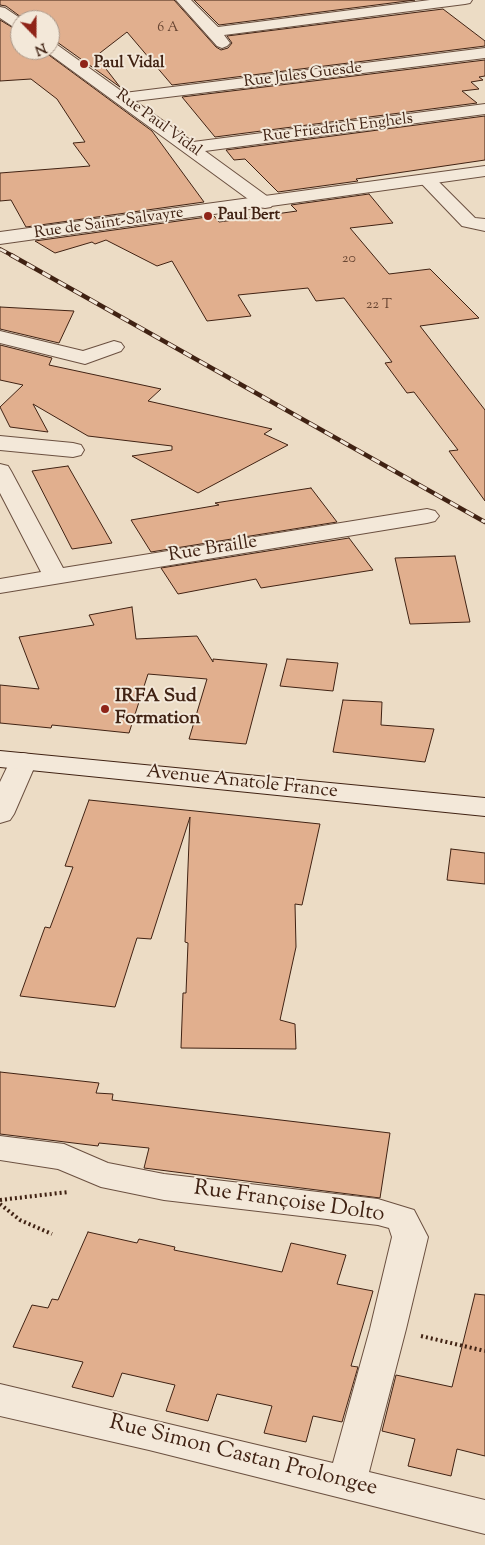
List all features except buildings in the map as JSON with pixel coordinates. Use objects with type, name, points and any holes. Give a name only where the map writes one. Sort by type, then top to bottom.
[{"type":"street","points":[[182,0],[218,38],[465,0]]},
{"type":"street","name":"Rue Jules Guesde","points":[[122,98],[485,53]]},
{"type":"street","name":"Rue Paul Vidal","points":[[60,54],[265,202]]},
{"type":"street","name":"Rue Friedrich Enghels","points":[[190,148],[485,109]]},
{"type":"street","name":"Rue de Saint-Salvayre","points":[[0,238],[485,172]]},
{"type":"street","points":[[427,180],[469,222],[485,225]]},
{"type":"street","points":[[0,337],[85,358],[114,347]]},
{"type":"street","points":[[0,443],[73,450]]},
{"type":"street","points":[[0,471],[55,576]]},
{"type":"street","name":"Rue Braille","points":[[0,586],[427,516]]},
{"type":"street","points":[[0,814],[11,760]]},
{"type":"street","name":"Avenue Anatole France","points":[[11,760],[485,807]]},
{"type":"street","name":"Rue Françoise Dolto","points":[[0,1148],[64,1157],[101,1174],[164,1187],[378,1212],[402,1219],[410,1237],[388,1329],[347,1482]]},
{"type":"street","name":"Rue Simon Castan Prolongee","points":[[0,1400],[347,1482],[485,1517]]},
{"type":"path","points":[[0,1202],[86,1190],[101,1174]]},
{"type":"path","points":[[0,1202],[20,1220],[52,1234]]},
{"type":"path","points":[[388,1329],[485,1351]]},
{"type":"railway","points":[[0,249],[13,256]]},
{"type":"railway","points":[[11,255],[485,522]]},
{"type":"place","name":"Paul Vidal","points":[[84,64]]},
{"type":"place","name":"Paul Bert","points":[[208,216]]},
{"type":"place","name":"IRFA Sud Formation","points":[[105,709]]}]
